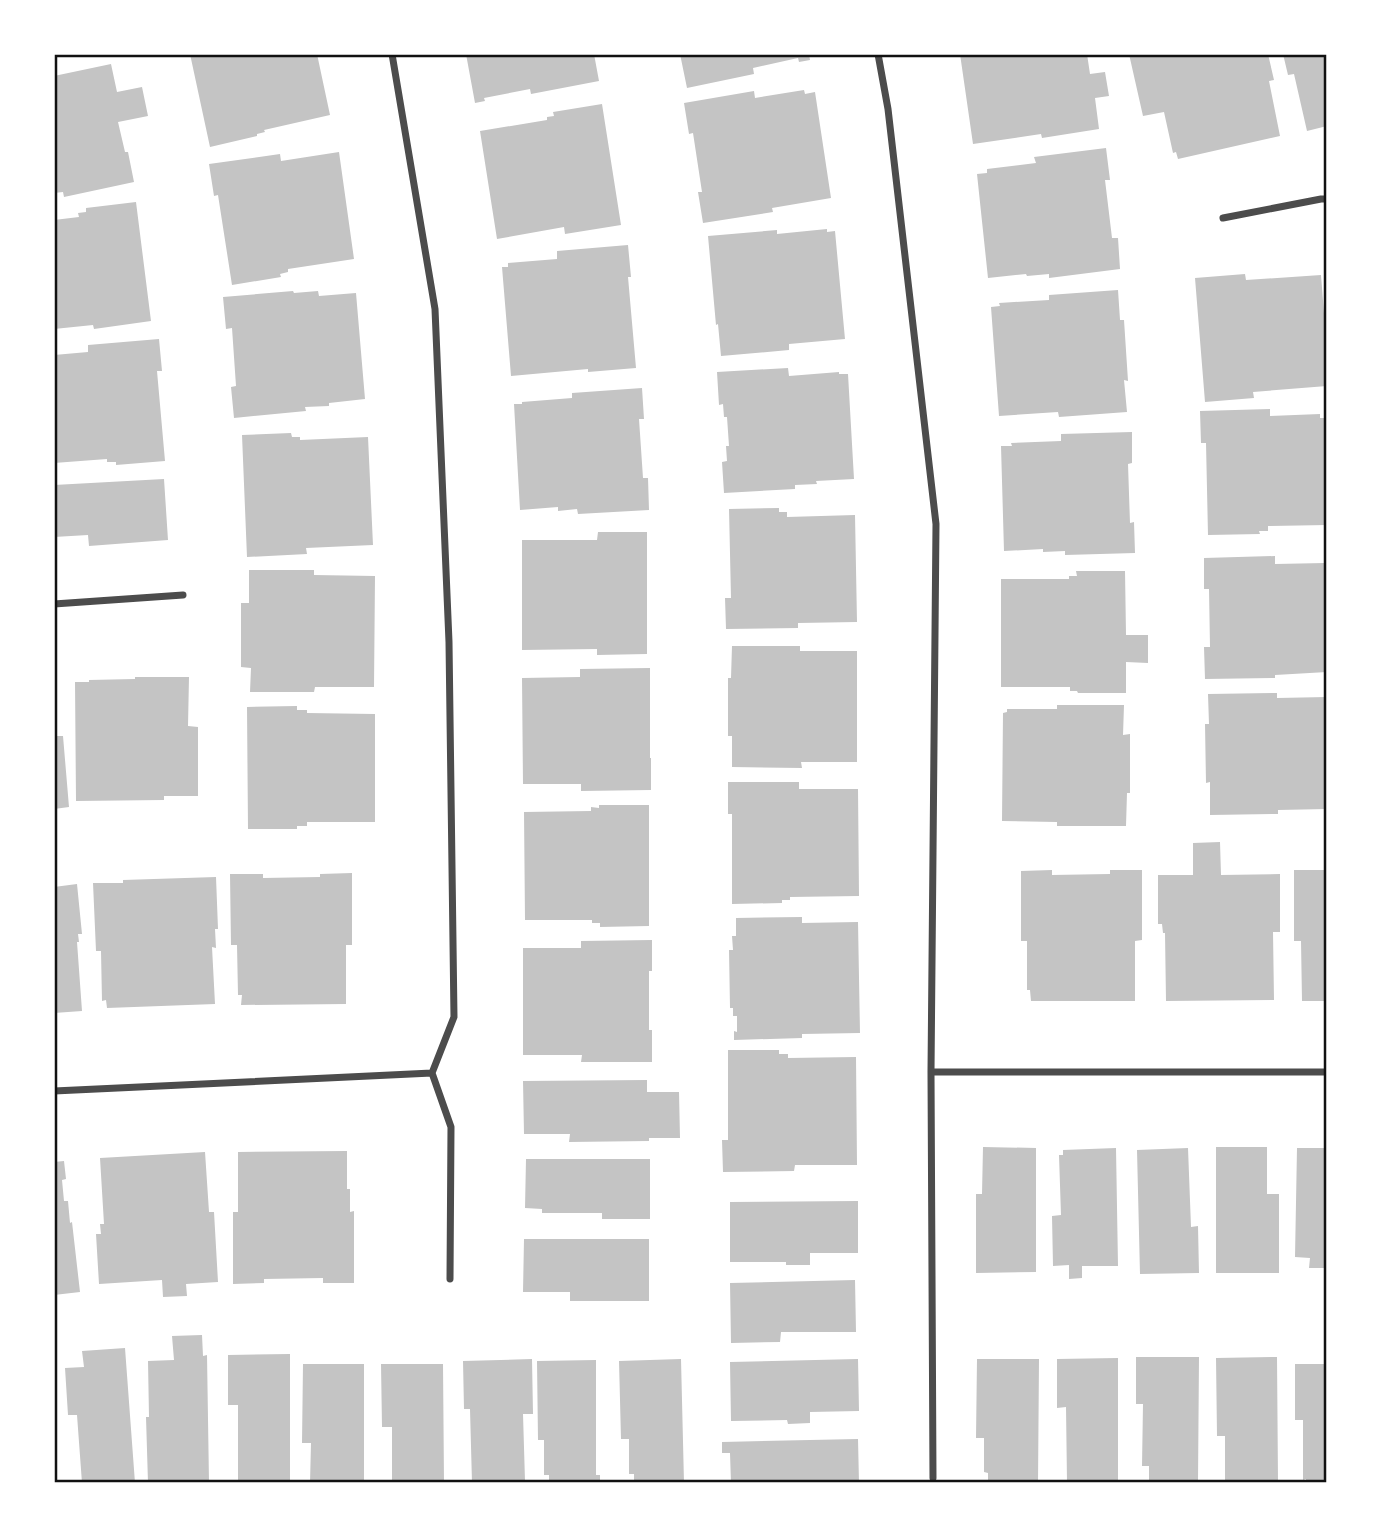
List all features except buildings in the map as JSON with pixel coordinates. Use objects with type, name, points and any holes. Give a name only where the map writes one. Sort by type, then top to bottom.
[{"type":"street","points":[[391,54],[435,309],[449,656],[454,1017],[432,1073],[451,1127],[450,1279]]},
{"type":"street","points":[[878,54],[890,123],[936,524],[931,1072],[933,1478]]},
{"type":"street","points":[[1223,218],[1327,199]]},
{"type":"street","points":[[54,604],[183,595]]},
{"type":"street","points":[[931,1072],[1327,1072]]},
{"type":"street","points":[[54,1091],[432,1073]]}]
